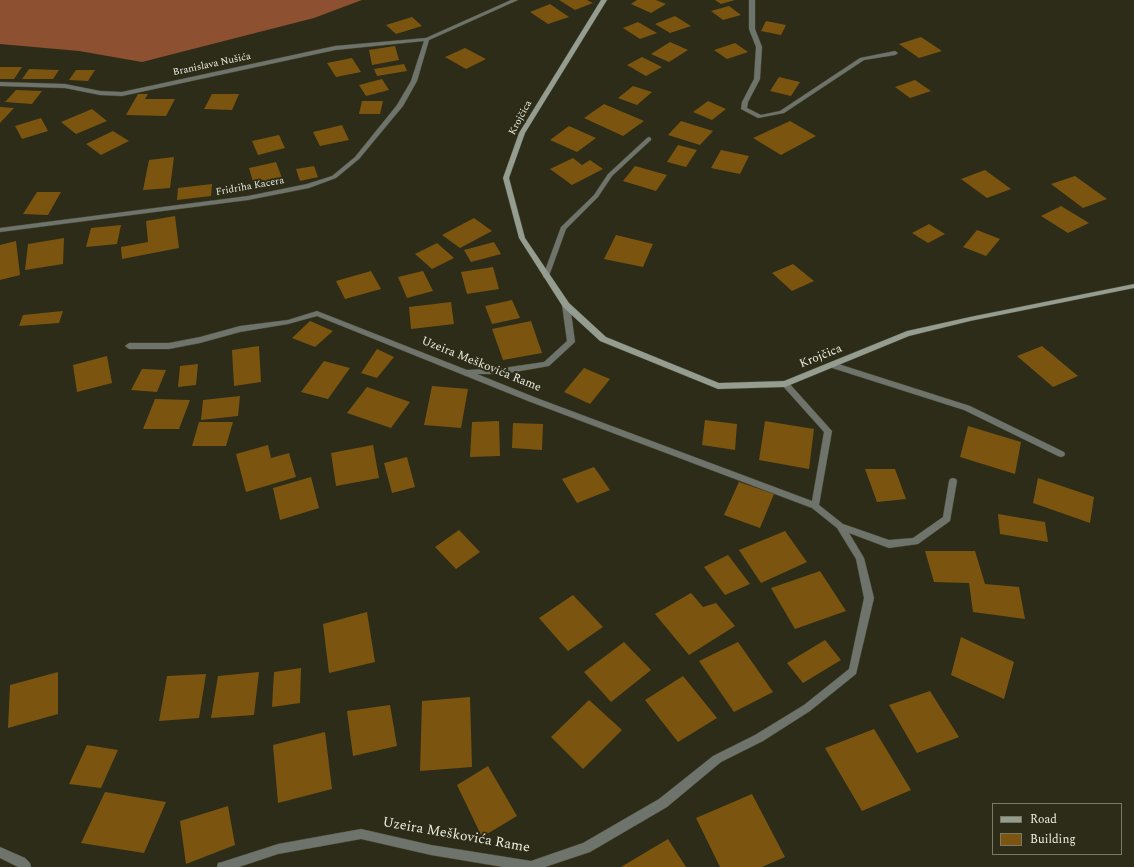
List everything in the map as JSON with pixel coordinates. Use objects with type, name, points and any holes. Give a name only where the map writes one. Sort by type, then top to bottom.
[{"type":"main road","name":"Krojčica","points":[[604,0],[522,133],[506,178],[522,238],[566,305],[603,339],[718,386],[785,384],[907,334],[970,319],[1134,286]]},
{"type":"street","name":"Branislava Nušića","points":[[0,84],[65,86],[100,93],[122,94],[334,48],[427,39],[515,0]]},
{"type":"street","points":[[752,0],[752,29],[759,47],[758,79],[745,102],[744,109],[760,117],[782,112],[862,59],[895,53]]},
{"type":"street","name":"Fridriha Kacera","points":[[0,230],[248,198],[310,186],[334,177],[357,158],[400,106],[414,81],[427,39]]},
{"type":"street","points":[[546,276],[563,228],[596,196],[610,176],[649,139]]},
{"type":"street","points":[[466,372],[503,371],[546,364],[571,342],[566,305]]},
{"type":"street","name":"Uzeira Meškovića Rame","points":[[129,346],[169,346],[200,340],[240,329],[288,322],[317,314],[531,399],[815,506],[840,526],[860,558],[869,598],[853,671],[808,708],[759,738],[717,759],[663,803],[586,848],[531,866],[431,850],[361,834],[278,849],[222,867]]},
{"type":"street","points":[[832,365],[967,408],[1061,454]]},
{"type":"street","points":[[785,384],[828,431],[815,506]]},
{"type":"street","points":[[840,526],[889,544],[915,541],[947,519],[953,481]]},
{"type":"street","points":[[0,852],[21,862],[26,867]]},
{"type":"shaded area","points":[[0,0],[362,0],[314,18],[142,62],[79,51],[0,44]]},
{"type":"building","points":[[559,0],[587,0],[593,3],[575,10]]},
{"type":"building","points":[[637,0],[656,0],[666,4],[651,13],[631,4]]},
{"type":"building","points":[[715,0],[735,0],[721,4]]},
{"type":"building","points":[[550,4],[569,17],[548,24],[530,12]]},
{"type":"building","points":[[729,6],[741,15],[723,20],[711,11]]},
{"type":"building","points":[[675,16],[691,26],[670,33],[655,24]]},
{"type":"building","points":[[412,17],[422,26],[396,34],[386,25]]},
{"type":"building","points":[[766,21],[786,25],[781,35],[761,31]]},
{"type":"building","points":[[638,22],[657,33],[640,39],[623,28]]},
{"type":"building","points":[[921,37],[942,51],[919,58],[899,44]]},
{"type":"building","points":[[670,42],[688,50],[669,62],[651,54]]},
{"type":"building","points":[[735,43],[748,52],[727,59],[714,50]]},
{"type":"building","points":[[395,46],[399,60],[372,65],[369,50]]},
{"type":"building","points":[[465,48],[486,59],[466,69],[445,57]]},
{"type":"building","points":[[642,57],[662,67],[646,76],[627,65]]},
{"type":"building","points":[[352,58],[361,72],[336,77],[327,63]]},
{"type":"building","points":[[404,64],[407,71],[377,76],[374,69]]},
{"type":"building","points":[[0,67],[22,67],[14,79],[0,79]]},
{"type":"building","points":[[29,69],[59,70],[53,79],[22,79]]},
{"type":"building","points":[[76,70],[95,70],[88,81],[69,80]]},
{"type":"building","points":[[779,77],[800,82],[791,96],[770,91]]},
{"type":"building","points":[[382,79],[389,90],[366,96],[359,85]]},
{"type":"building","points":[[915,80],[931,91],[910,98],[895,87]]},
{"type":"building","points":[[633,86],[652,92],[637,105],[618,98]]},
{"type":"building","points":[[16,90],[42,91],[32,104],[5,102]]},
{"type":"building","points":[[138,94],[148,94],[145,99],[175,99],[166,116],[126,115]]},
{"type":"building","points":[[212,94],[239,94],[232,110],[204,109]]},
{"type":"building","points":[[362,101],[383,101],[380,114],[359,114]]},
{"type":"building","points":[[708,101],[726,109],[712,120],[693,112]]},
{"type":"building","points":[[604,104],[644,121],[623,136],[584,118]]},
{"type":"building","points":[[0,107],[14,108],[0,123]]},
{"type":"building","points":[[92,109],[107,121],[76,134],[61,122]]},
{"type":"building","points":[[41,118],[48,131],[22,139],[15,126]]},
{"type":"building","points":[[681,121],[713,131],[700,145],[668,135]]},
{"type":"building","points":[[790,121],[816,136],[781,155],[753,138]]},
{"type":"building","points":[[342,125],[349,140],[320,146],[313,132]]},
{"type":"building","points":[[569,126],[596,138],[577,152],[550,140]]},
{"type":"building","points":[[113,131],[129,141],[101,155],[86,144]]},
{"type":"building","points":[[279,135],[285,148],[258,155],[252,141]]},
{"type":"building","points":[[678,145],[697,150],[686,167],[667,162]]},
{"type":"building","points":[[721,150],[749,156],[740,174],[711,168]]},
{"type":"building","points":[[174,157],[170,188],[143,190],[149,160]]},
{"type":"building","points":[[573,158],[582,165],[590,160],[603,169],[572,185],[550,169]]},
{"type":"building","points":[[276,162],[282,178],[254,185],[249,168]]},
{"type":"building","points":[[314,166],[318,177],[300,181],[296,169]]},
{"type":"building","points":[[635,166],[667,175],[656,191],[623,181]]},
{"type":"building","points":[[985,170],[1011,189],[987,198],[961,179]]},
{"type":"building","points":[[1075,176],[1107,199],[1083,208],[1051,184]]},
{"type":"building","points":[[212,184],[211,196],[177,200],[178,188]]},
{"type":"building","points":[[37,192],[61,192],[48,215],[23,214]]},
{"type":"building","points":[[1061,206],[1089,223],[1068,233],[1041,216]]},
{"type":"building","points":[[175,216],[179,248],[122,259],[121,247],[148,242],[146,221]]},
{"type":"building","points":[[474,218],[492,231],[460,248],[442,235]]},
{"type":"building","points":[[929,224],[945,234],[928,243],[912,233]]},
{"type":"building","points":[[121,225],[117,244],[86,247],[91,228]]},
{"type":"building","points":[[977,230],[1000,239],[986,256],[963,247]]},
{"type":"building","points":[[616,235],[653,244],[643,267],[604,259]]},
{"type":"building","points":[[64,238],[63,264],[25,270],[28,244]]},
{"type":"building","points":[[16,241],[20,275],[0,280],[0,245]]},
{"type":"building","points":[[494,242],[501,254],[471,262],[464,250]]},
{"type":"building","points":[[437,243],[454,258],[432,269],[415,254]]},
{"type":"building","points":[[793,264],[814,281],[792,291],[772,273]]},
{"type":"building","points":[[493,267],[499,289],[467,294],[461,272]]},
{"type":"building","points":[[371,271],[381,289],[345,299],[336,281]]},
{"type":"building","points":[[423,271],[433,291],[407,298],[398,277]]},
{"type":"building","points":[[512,300],[520,318],[492,324],[485,306]]},
{"type":"building","points":[[451,302],[454,324],[411,329],[409,307]]},
{"type":"building","points":[[63,311],[59,323],[19,326],[23,315]]},
{"type":"building","points":[[310,321],[333,331],[315,347],[292,338]]},
{"type":"building","points":[[531,321],[542,353],[503,360],[492,329]]},
{"type":"building","points":[[259,346],[261,382],[234,386],[232,350]]},
{"type":"building","points":[[1042,346],[1078,376],[1053,387],[1017,356]]},
{"type":"building","points":[[377,349],[394,357],[377,378],[361,373]]},
{"type":"building","points":[[107,356],[112,383],[77,392],[73,365]]},
{"type":"building","points":[[324,361],[350,368],[328,399],[301,392]]},
{"type":"building","points":[[198,364],[196,385],[178,387],[180,366]]},
{"type":"building","points":[[584,368],[610,379],[590,404],[564,392]]},
{"type":"building","points":[[142,369],[166,370],[157,392],[131,390]]},
{"type":"building","points":[[432,386],[468,389],[461,428],[424,425]]},
{"type":"building","points":[[367,387],[410,402],[391,428],[347,413]]},
{"type":"building","points":[[240,396],[238,416],[201,420],[203,400]]},
{"type":"building","points":[[155,399],[190,400],[179,429],[143,429]]},
{"type":"building","points":[[705,420],[737,424],[735,450],[702,445]]},
{"type":"building","points":[[499,421],[500,456],[470,457],[472,422]]},
{"type":"building","points":[[765,421],[814,429],[809,469],[759,460]]},
{"type":"building","points":[[199,422],[233,422],[226,446],[192,446]]},
{"type":"building","points":[[513,423],[543,424],[542,450],[512,448]]},
{"type":"building","points":[[968,426],[1021,442],[1015,474],[960,457]]},
{"type":"building","points":[[268,445],[271,458],[289,453],[296,477],[246,492],[236,454]]},
{"type":"building","points":[[373,445],[379,478],[336,486],[331,453]]},
{"type":"building","points":[[407,457],[415,487],[392,493],[384,463]]},
{"type":"building","points":[[594,467],[610,490],[577,503],[562,479]]},
{"type":"building","points":[[865,469],[895,469],[906,499],[877,502]]},
{"type":"building","points":[[311,477],[319,508],[280,520],[273,488]]},
{"type":"building","points":[[1038,478],[1094,497],[1090,523],[1033,503]]},
{"type":"building","points":[[739,482],[774,494],[760,528],[724,515]]},
{"type":"building","points":[[998,514],[1045,522],[1048,542],[1000,534]]},
{"type":"building","points":[[459,530],[480,552],[456,569],[435,547]]},
{"type":"building","points":[[785,531],[807,562],[761,583],[739,550]]},
{"type":"building","points":[[925,551],[975,551],[985,584],[1019,587],[1025,619],[973,612],[969,583],[934,582]]},
{"type":"building","points":[[728,555],[750,584],[725,595],[704,567]]},
{"type":"building","points":[[820,571],[846,611],[795,629],[771,588]]},
{"type":"building","points":[[691,593],[703,607],[716,603],[735,626],[689,655],[655,614]]},
{"type":"building","points":[[573,595],[603,627],[568,651],[539,618]]},
{"type":"building","points":[[367,612],[375,662],[329,673],[323,624]]},
{"type":"building","points":[[961,637],[1014,662],[1004,699],[951,675]]},
{"type":"building","points":[[825,640],[841,660],[803,683],[787,663]]},
{"type":"building","points":[[624,642],[651,670],[611,702],[584,672]]},
{"type":"building","points":[[738,642],[773,692],[734,712],[699,661]]},
{"type":"building","points":[[301,668],[300,703],[272,707],[274,672]]},
{"type":"building","points":[[58,672],[58,714],[8,728],[10,685]]},
{"type":"building","points":[[259,672],[254,715],[211,718],[218,676]]},
{"type":"building","points":[[206,674],[199,718],[159,721],[167,676]]},
{"type":"building","points":[[683,676],[717,718],[678,742],[645,700]]},
{"type":"building","points":[[930,691],[959,737],[917,753],[889,705]]},
{"type":"building","points":[[470,697],[472,767],[420,771],[422,701]]},
{"type":"building","points":[[589,700],[622,730],[583,769],[551,737]]},
{"type":"building","points":[[390,705],[397,746],[353,756],[347,711]]},
{"type":"building","points":[[874,729],[911,790],[862,811],[825,748]]},
{"type":"building","points":[[325,732],[332,789],[278,803],[273,745]]},
{"type":"building","points":[[87,745],[118,750],[101,788],[69,784]]},
{"type":"building","points":[[488,766],[517,816],[482,837],[457,785]]},
{"type":"building","points":[[105,792],[166,802],[144,853],[81,843]]},
{"type":"building","points":[[752,794],[785,857],[762,867],[720,867],[696,818]]},
{"type":"building","points":[[228,806],[235,845],[186,864],[180,821]]},
{"type":"building","points":[[668,839],[686,867],[621,867]]}]
